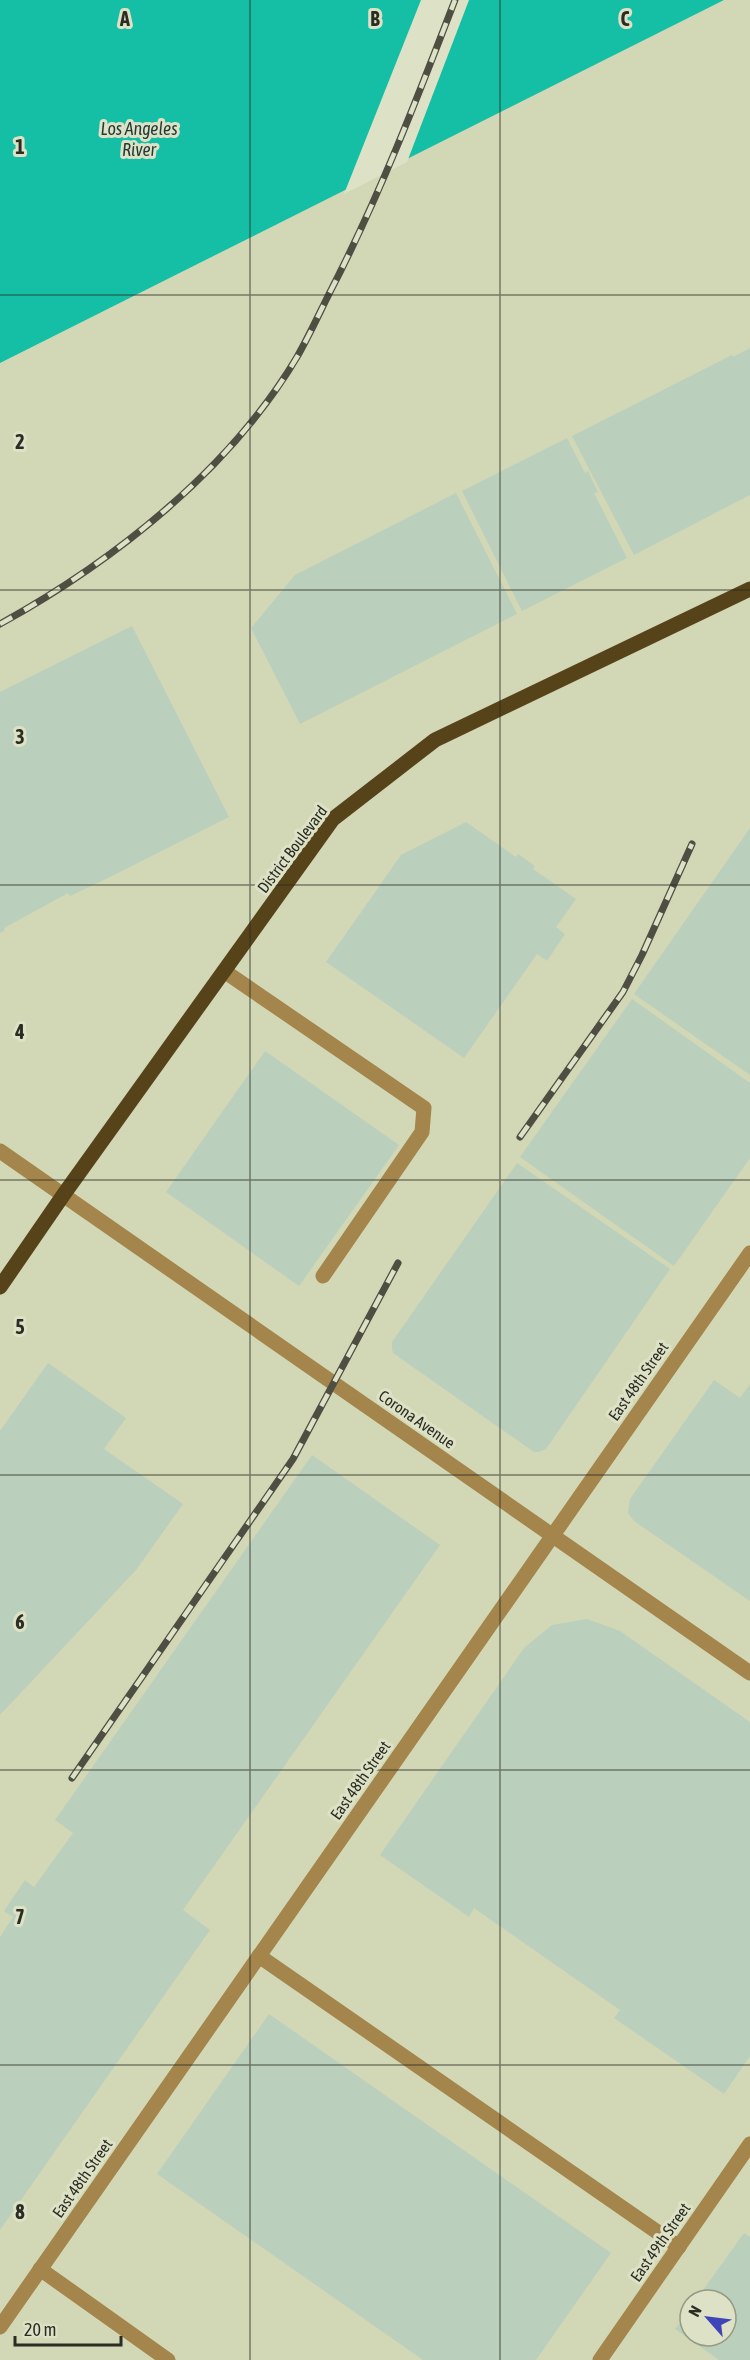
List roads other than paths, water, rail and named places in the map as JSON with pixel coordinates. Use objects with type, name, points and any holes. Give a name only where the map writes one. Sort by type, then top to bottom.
[{"type":"main road","name":"District Boulevard","points":[[0,1287],[333,819],[435,740],[750,589]]},
{"type":"street","points":[[224,971],[424,1108],[423,1132],[323,1276]]},
{"type":"street","name":"Corona Avenue","points":[[0,1151],[750,1673]]},
{"type":"street","name":"East 48th Street","points":[[0,2327],[750,1253]]},
{"type":"street","points":[[259,1956],[679,2247]]},
{"type":"street","name":"East 49th Street","points":[[600,2360],[750,2144]]},
{"type":"street","points":[[40,2270],[168,2360]]},
{"type":"water","name":"Los Angeles River","points":[[0,0],[724,0],[0,363]]},
{"type":"railway","points":[[0,624],[85,572],[166,509],[204,475],[270,398],[297,357],[365,220],[412,111],[455,0]]},
{"type":"railway","points":[[520,1137],[623,992],[692,844]]},
{"type":"railway","points":[[72,1778],[293,1459],[398,1263]]}]
